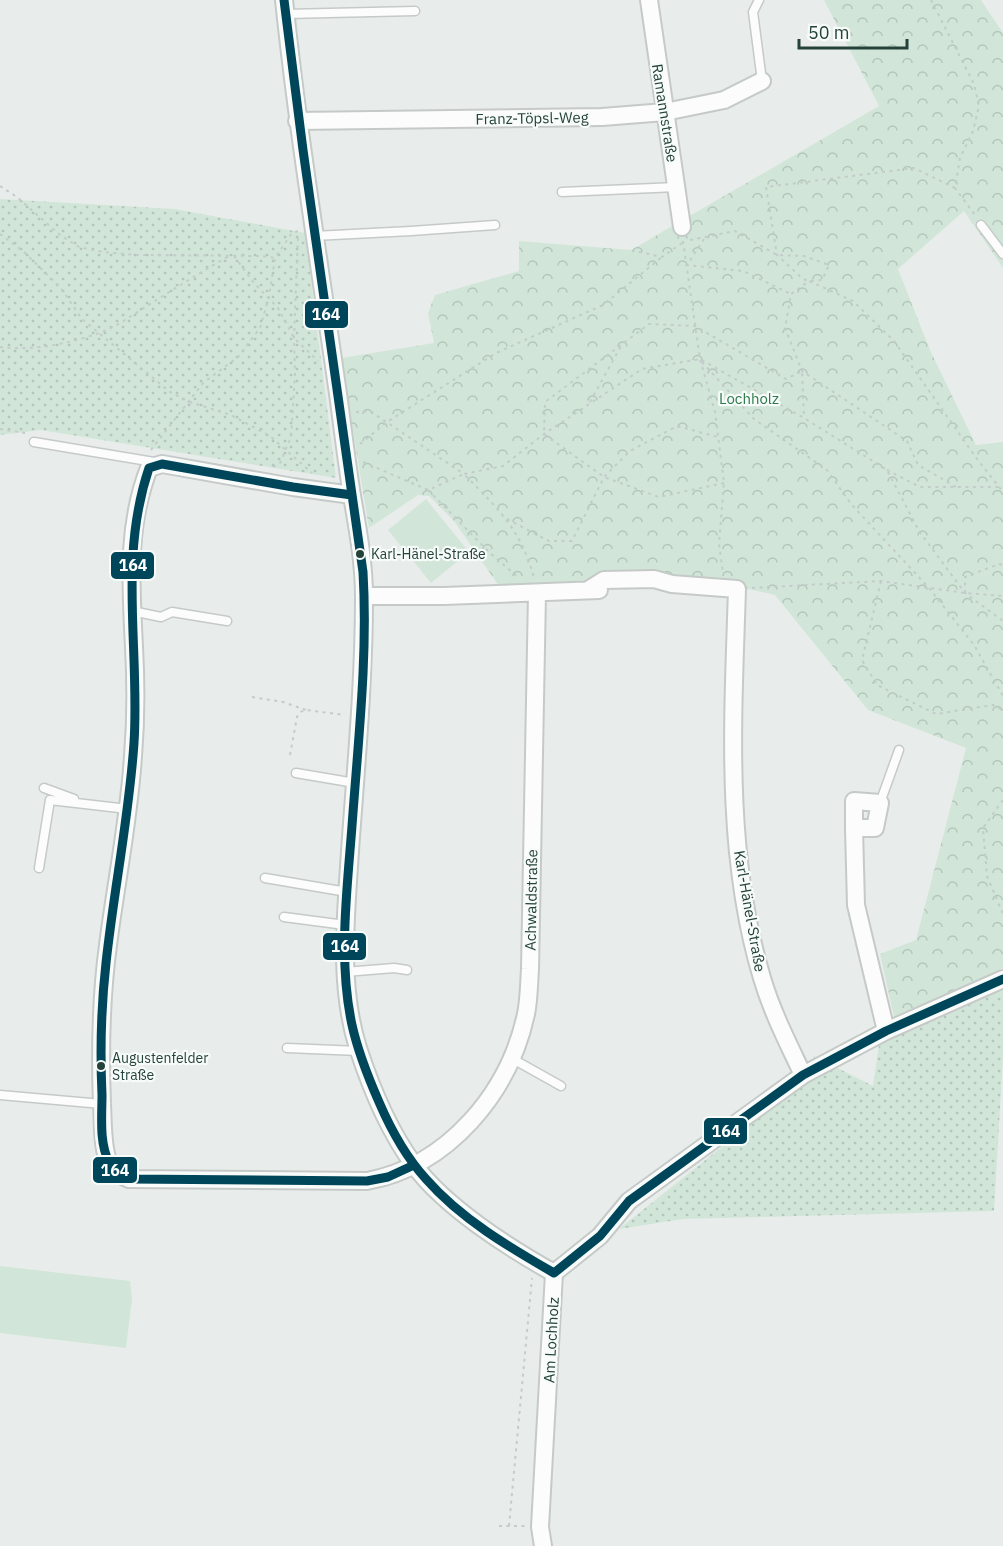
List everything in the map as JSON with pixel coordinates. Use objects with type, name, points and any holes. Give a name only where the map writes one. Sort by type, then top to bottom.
[{"type":"street","name":"Ramannstraße","points":[[649,0],[682,234]]},
{"type":"street","points":[[285,7],[308,230],[335,373],[352,495],[361,540],[364,596],[359,717],[345,925],[345,972],[349,1008],[371,1084],[392,1128],[414,1165],[461,1211],[533,1261],[555,1273],[600,1236],[629,1201],[803,1075],[886,1031],[1003,979]]},
{"type":"street","name":"Franz-Töpsl-Weg","points":[[297,121],[602,117],[665,112],[724,100],[762,81]]},
{"type":"street","points":[[352,495],[156,463],[150,468],[142,486],[131,542],[136,699],[128,808],[103,1001],[102,1104],[107,1160],[115,1173],[129,1179],[367,1181],[388,1177],[414,1165]]},
{"type":"street","points":[[364,596],[588,590],[604,580],[654,579],[672,584],[732,588]]},
{"type":"street","name":"Karl-Hänel-Straße","points":[[732,588],[732,776],[739,871],[750,932],[762,979],[779,1025],[803,1075]]},
{"type":"street","name":"Achwaldstraße","points":[[414,1165],[453,1140],[474,1119],[495,1092],[511,1058],[526,1014],[530,969],[537,593]]},
{"type":"street","points":[[854,828],[875,828],[880,803],[854,801],[854,828],[856,905],[886,1031]]},
{"type":"street","name":"Am Lochholz","points":[[543,1546],[540,1527],[555,1273]]},
{"type":"lane","points":[[759,0],[753,12],[762,81]]},
{"type":"lane","points":[[285,7],[415,11]]},
{"type":"lane","points":[[562,192],[677,187]]},
{"type":"lane","points":[[308,230],[411,231],[495,225]]},
{"type":"lane","points":[[981,225],[1003,254]]},
{"type":"lane","points":[[34,442],[156,463]]},
{"type":"lane","points":[[132,610],[161,617],[172,612],[226,621]]},
{"type":"lane","points":[[880,803],[899,750]]},
{"type":"lane","points":[[296,773],[355,783]]},
{"type":"lane","points":[[44,788],[86,804]]},
{"type":"lane","points":[[39,868],[50,800],[128,808]]},
{"type":"lane","points":[[265,879],[347,892]]},
{"type":"lane","points":[[284,916],[345,925]]},
{"type":"lane","points":[[345,972],[394,968],[407,970]]},
{"type":"lane","points":[[287,1048],[360,1052]]},
{"type":"lane","points":[[511,1058],[561,1086]]},
{"type":"lane","points":[[0,1095],[102,1104]]},
{"type":"path","points":[[931,0],[974,84],[980,106],[973,131],[960,158],[954,188]]},
{"type":"path","points":[[777,255],[766,187],[914,168],[954,188],[981,225]]},
{"type":"path","points":[[0,186],[17,197],[60,235],[79,247],[136,255],[275,258]]},
{"type":"path","points":[[156,463],[150,453],[203,383],[238,357],[260,328],[269,297],[275,258],[292,232],[308,230],[294,338],[295,375],[291,437],[280,462],[255,479]]},
{"type":"path","points":[[682,234],[705,237],[735,231],[777,255],[803,279],[853,302],[894,341],[1003,492]]},
{"type":"path","points":[[0,234],[31,258],[60,287],[82,319],[170,392],[190,402],[231,415],[270,435],[334,492]]},
{"type":"path","points":[[537,593],[491,554],[428,490],[346,455],[387,422],[496,353],[603,305],[662,257],[682,234]]},
{"type":"path","points":[[682,234],[700,360],[715,412],[724,483],[719,544],[732,588],[881,581],[1003,596]]},
{"type":"path","points":[[687,265],[705,237]]},
{"type":"path","points":[[639,252],[662,257]]},
{"type":"path","points":[[777,255],[804,256],[829,265],[822,280],[809,281],[791,294],[785,328],[801,371],[804,418]]},
{"type":"path","points":[[0,347],[15,349],[39,347],[100,333],[122,322],[229,256]]},
{"type":"path","points":[[234,256],[254,283],[278,308],[294,338],[310,355],[335,373]]},
{"type":"path","points":[[687,265],[743,271],[791,294]]},
{"type":"path","points":[[544,434],[546,402],[649,324],[695,326],[786,379],[801,371]]},
{"type":"path","points":[[589,404],[621,344]]},
{"type":"path","points":[[428,490],[465,474],[503,466],[544,434],[642,369],[700,360],[920,487],[1001,487]]},
{"type":"path","points":[[700,360],[754,419],[827,470],[850,504],[929,588],[974,645],[1003,696]]},
{"type":"path","points":[[801,371],[908,441],[918,465],[956,487]]},
{"type":"path","points":[[341,413],[370,411],[465,474],[507,519],[528,555],[537,593]]},
{"type":"path","points":[[507,519],[549,541],[572,542],[604,477],[630,451],[677,426],[718,437]]},
{"type":"path","points":[[544,434],[604,477],[659,497],[724,483]]},
{"type":"path","points":[[887,470],[919,531],[965,593],[1003,621]]},
{"type":"path","points":[[965,593],[965,577],[999,564],[1003,565]]},
{"type":"path","points":[[881,581],[862,660],[877,685],[936,714],[993,705],[1003,710]]},
{"type":"path","points":[[252,697],[283,702],[306,710],[359,717]]},
{"type":"path","points":[[290,756],[297,717],[300,712],[306,710]]},
{"type":"path","points":[[1003,800],[983,828],[987,876],[1003,914]]},
{"type":"path","points":[[509,1526],[533,1261]]},
{"type":"path","points":[[499,1526],[540,1527]]},
{"type":"green space","name":"Lochholz","points":[[824,0],[981,0],[1003,33],[1003,268],[964,211],[898,269],[930,350],[976,445],[1003,442],[1003,968],[895,1021],[880,954],[916,940],[966,748],[868,710],[775,595],[708,580],[501,589],[454,521],[429,496],[418,495],[369,528],[341,358],[434,343],[428,313],[435,295],[519,271],[519,241],[631,250],[879,106]]},
{"type":"green space","points":[[0,199],[175,209],[305,233],[336,478],[41,430],[0,435]]},
{"type":"green space","points":[[426,499],[469,552],[431,583],[388,530]]},
{"type":"green space","points":[[1003,986],[1003,1057],[994,1211],[683,1219],[619,1229],[793,1090],[814,1056],[873,1086],[880,1038]]},
{"type":"green space","points":[[0,1266],[130,1281],[132,1299],[126,1348],[0,1333]]},
{"type":"transit line","name":"164","points":[[284,0],[363,572],[363,667],[345,925],[345,976],[352,1025],[360,1055],[389,1123],[412,1162],[454,1207],[503,1242],[554,1273],[600,1236],[629,1201],[803,1075],[886,1031],[1003,979]]},
{"type":"transit line","name":"164","points":[[352,495],[162,464],[149,468],[134,537],[132,571],[134,743],[103,996],[102,1138],[111,1165],[129,1179],[367,1181],[388,1177],[414,1165]]},
{"type":"place","name":"Karl-Hänel-Straße","points":[[360,554]]},
{"type":"place","name":"Augustenfelder Straße","points":[[101,1066]]}]
